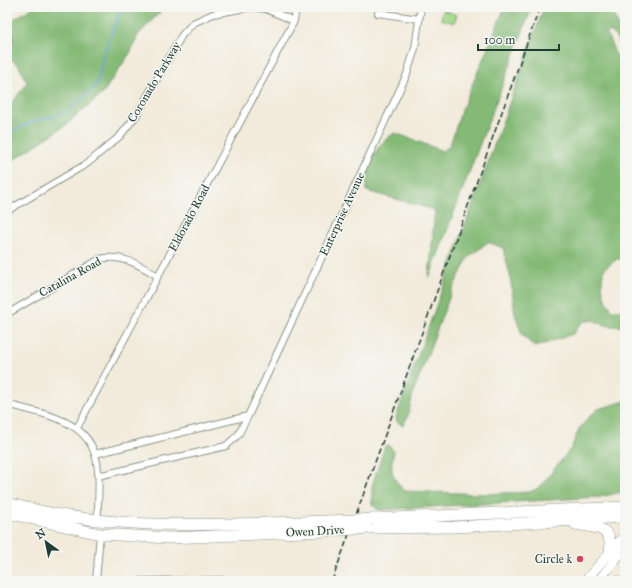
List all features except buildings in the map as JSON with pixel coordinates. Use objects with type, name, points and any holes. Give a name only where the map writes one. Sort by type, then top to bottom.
[{"type":"highway","name":"Owen Drive","points":[[7,503],[52,514],[98,520],[166,525],[328,526]]},
{"type":"highway","name":"Owen Drive","points":[[7,513],[100,534],[169,538],[625,506]]},
{"type":"highway","points":[[36,520],[43,516],[88,525],[94,525],[98,520]]},
{"type":"highway","name":"Owen Drive","points":[[371,524],[455,527],[625,517]]},
{"type":"highway","points":[[556,520],[598,528],[607,532],[611,540],[610,552]]},
{"type":"highway","points":[[100,534],[102,527],[155,530],[166,525]]},
{"type":"main road","points":[[585,581],[625,535]]},
{"type":"main road","points":[[598,581],[625,548]]},
{"type":"street","name":"Coronado Parkway","points":[[7,212],[88,163],[120,136],[136,116],[182,35],[193,23],[207,15],[246,7],[266,9],[294,21]]},
{"type":"street","name":"Eldorado Road","points":[[77,428],[294,21],[296,7]]},
{"type":"street","name":"Enterprise Avenue","points":[[98,476],[226,446],[238,436],[407,74],[415,48],[421,7]]},
{"type":"street","points":[[378,13],[419,19]]},
{"type":"street","points":[[7,35],[9,40],[7,44]]},
{"type":"street","name":"Catalina Road","points":[[7,314],[100,259],[108,257],[122,258],[141,266],[158,276]]},
{"type":"street","points":[[7,404],[64,421],[77,428],[87,438],[96,454],[98,476],[98,520]]},
{"type":"street","points":[[96,454],[248,416]]},
{"type":"street","points":[[96,581],[100,534]]},
{"type":"street","points":[[140,581],[223,580]]},
{"type":"green space","points":[[34,7],[168,7],[161,11],[138,35],[130,53],[103,93],[62,128],[7,164],[7,107],[12,103],[27,83],[18,64],[7,57],[7,23]]},
{"type":"green space","points":[[505,7],[532,7],[429,278],[435,210],[367,191],[367,174],[369,166],[377,150],[395,133],[443,151],[450,145],[462,109]]},
{"type":"green space","points":[[544,7],[609,7],[625,37],[625,51],[612,32],[606,32],[615,53],[625,68],[625,259],[617,259],[604,269],[602,285],[606,300],[612,310],[625,310],[625,326],[609,326],[594,320],[582,322],[573,334],[535,347],[522,335],[515,314],[510,275],[503,248],[488,242],[468,258],[452,290],[413,393],[408,416],[403,426],[397,422],[396,417]]},
{"type":"green space","points":[[443,10],[457,15],[454,23],[441,19]]},
{"type":"green space","points":[[625,401],[625,490],[622,492],[600,497],[379,510],[372,505],[372,486],[385,446],[389,445],[394,452],[392,469],[394,477],[404,491],[483,494],[530,492],[540,487],[572,447],[579,429],[588,418],[598,409]]},
{"type":"waterway","points":[[7,134],[32,122],[62,114],[74,106],[97,84],[104,53],[122,7]]},
{"type":"railway","points":[[332,581],[540,7]]},
{"type":"place","name":"Circle k","points":[[580,559]]}]
